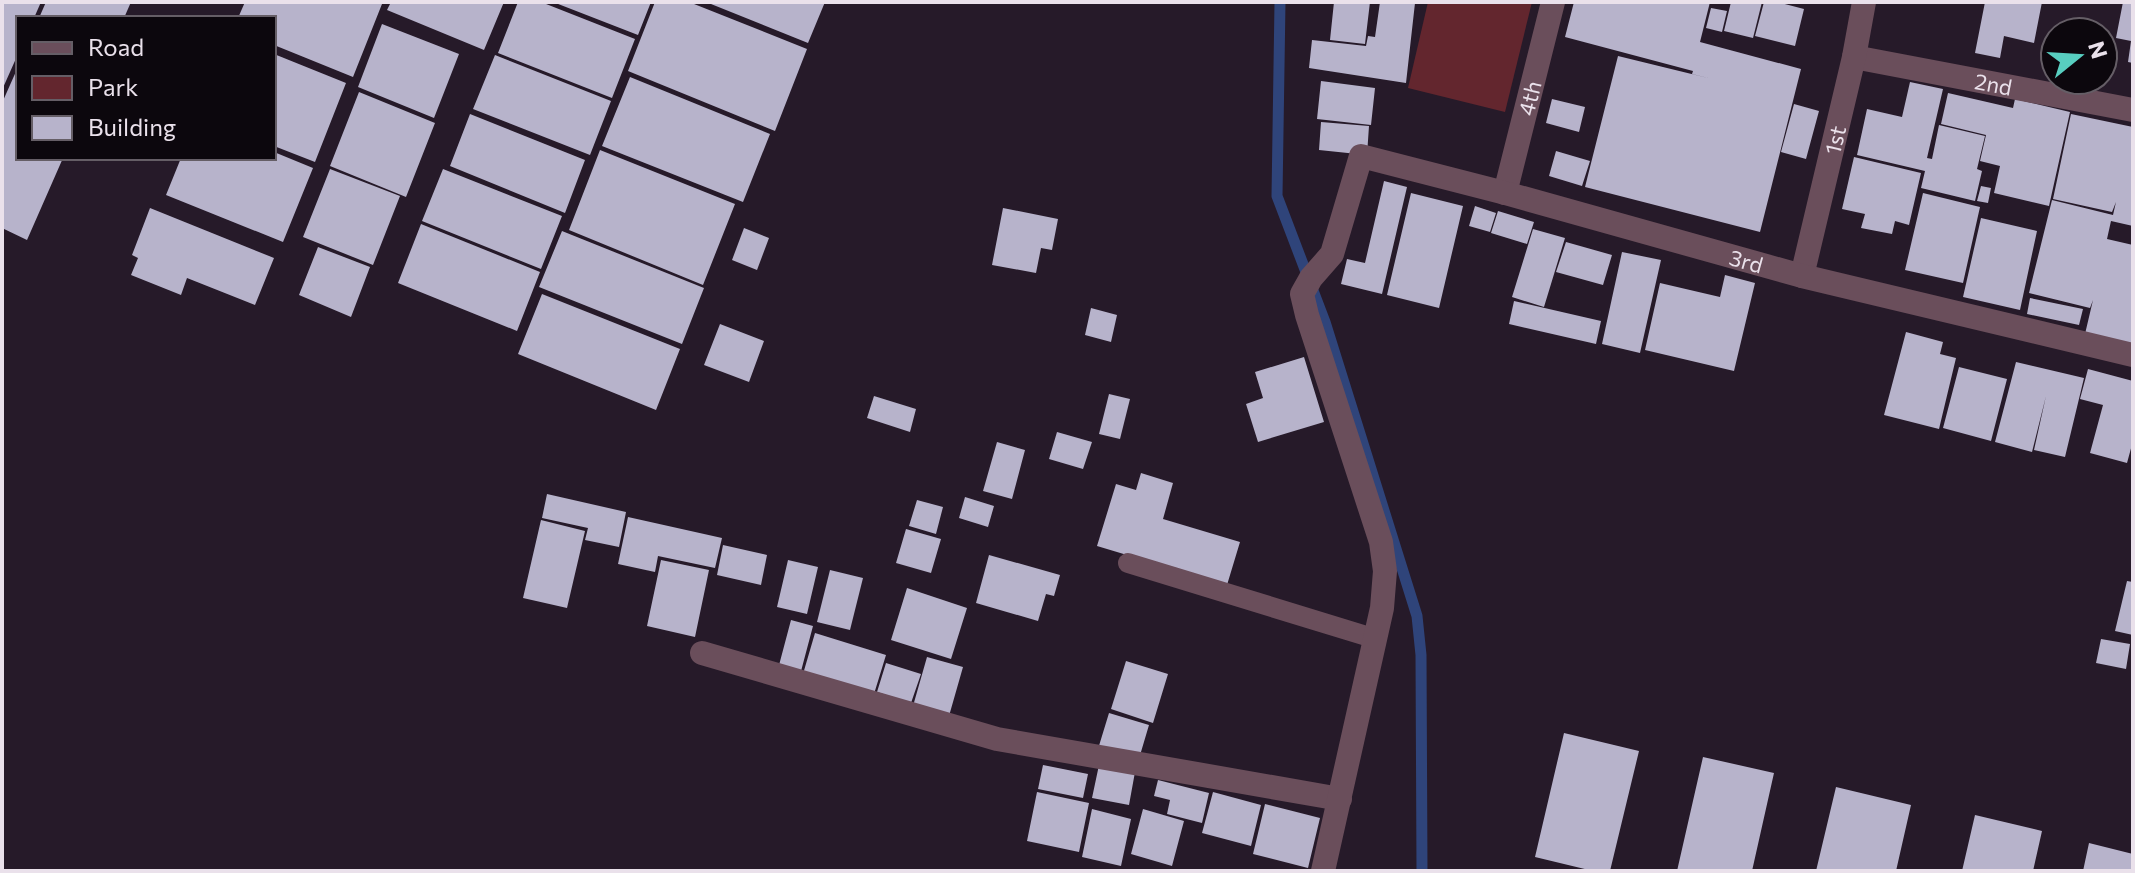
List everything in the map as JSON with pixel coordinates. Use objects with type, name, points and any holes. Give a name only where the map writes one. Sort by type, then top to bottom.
[{"type":"street","name":"4th","points":[[1505,193],[1553,2]]},
{"type":"street","name":"1st","points":[[1802,276],[1864,2]]},
{"type":"street","name":"2nd","points":[[1854,57],[2133,110]]},
{"type":"street","name":"3rd","points":[[1373,638],[1382,608],[1385,571],[1381,542],[1307,315],[1307,286],[1332,254],[1361,156],[1802,276],[2133,355]]},
{"type":"street","points":[[1323,871],[1373,638]]},
{"type":"street","points":[[702,653],[997,739],[1340,799]]},
{"type":"lane","points":[[1128,563],[1373,638]]},
{"type":"green space","points":[[1428,2],[1532,2],[1505,112],[1408,88]]},
{"type":"building","points":[[2,2],[41,2],[35,16],[16,16],[16,58],[2,90]]},
{"type":"building","points":[[46,2],[131,2],[125,16],[40,16]]},
{"type":"building","points":[[245,2],[382,4],[353,77],[276,46],[276,16],[239,16]]},
{"type":"building","points":[[391,2],[504,2],[484,50],[387,10]]},
{"type":"building","points":[[518,2],[541,2],[635,39],[612,98],[498,53]]},
{"type":"building","points":[[553,2],[651,2],[638,35]]},
{"type":"building","points":[[655,2],[689,2],[807,49],[775,131],[628,71]]},
{"type":"building","points":[[706,2],[825,2],[808,43]]},
{"type":"building","points":[[1334,2],[1370,2],[1365,44],[1330,40]]},
{"type":"building","points":[[1380,2],[1415,3],[1406,83],[1309,68],[1312,40],[1366,46],[1368,36],[1375,37]]},
{"type":"building","points":[[1574,2],[1710,2],[1700,42],[1801,69],[1760,232],[1585,187],[1618,56],[1712,79],[1692,74],[1693,71],[1565,37]]},
{"type":"building","points":[[1731,2],[1762,2],[1753,38],[1724,31]]},
{"type":"building","points":[[1764,2],[1804,9],[1795,46],[1755,36]]},
{"type":"building","points":[[1985,2],[2042,2],[2034,43],[2004,36],[2000,58],[1975,53]]},
{"type":"building","points":[[2123,2],[2133,2],[2133,63],[2128,62],[2131,41],[2119,39]]},
{"type":"building","points":[[1711,8],[1727,11],[1722,32],[1706,28]]},
{"type":"building","points":[[382,24],[459,54],[434,118],[358,87]]},
{"type":"building","points":[[276,55],[346,83],[315,162],[276,147]]},
{"type":"building","points":[[495,55],[611,101],[590,155],[473,109]]},
{"type":"building","points":[[16,72],[16,160],[62,160],[27,240],[2,228],[2,103]]},
{"type":"building","points":[[630,77],[770,134],[743,202],[602,146]]},
{"type":"building","points":[[1321,81],[1375,88],[1371,125],[1317,119]]},
{"type":"building","points":[[1910,82],[1943,89],[1927,158],[1932,159],[1939,125],[1985,136],[1977,169],[1982,171],[1975,201],[1921,188],[1925,171],[1857,155],[1867,109],[1902,117]]},
{"type":"building","points":[[359,92],[435,123],[406,197],[330,166]]},
{"type":"building","points":[[1948,93],[2013,108],[2015,99],[2070,112],[2049,206],[1994,193],[2000,166],[1980,161],[1986,135],[1941,124]]},
{"type":"building","points":[[1552,99],[1585,107],[1579,132],[1546,123]]},
{"type":"building","points":[[1794,104],[1819,111],[1806,159],[1781,152]]},
{"type":"building","points":[[470,114],[585,160],[565,213],[450,166]]},
{"type":"building","points":[[2071,114],[2133,127],[2133,226],[2111,221],[2107,239],[2133,245],[2133,345],[2085,334],[2093,300],[2090,308],[2029,293],[2052,200],[2113,215],[2116,202],[2112,212],[2053,199]]},
{"type":"building","points":[[1321,122],[1369,126],[1367,155],[1319,150]]},
{"type":"building","points":[[600,150],[735,204],[703,285],[569,230]]},
{"type":"building","points":[[1556,151],[1590,161],[1582,186],[1549,176]]},
{"type":"building","points":[[276,153],[313,168],[283,242],[166,195],[180,160],[276,160]]},
{"type":"building","points":[[1854,157],[1921,173],[1909,225],[1895,221],[1892,234],[1861,228],[1865,214],[1842,209]]},
{"type":"building","points":[[330,169],[400,196],[373,265],[303,237]]},
{"type":"building","points":[[443,169],[562,216],[541,269],[422,221]]},
{"type":"building","points":[[1384,181],[1407,187],[1382,294],[1341,284],[1347,259],[1365,263]]},
{"type":"building","points":[[1981,186],[1991,188],[1988,203],[1977,201]]},
{"type":"building","points":[[1411,193],[1463,206],[1439,308],[1387,295]]},
{"type":"building","points":[[1923,193],[1980,207],[1963,283],[1905,270]]},
{"type":"building","points":[[1475,206],[1496,213],[1490,232],[1469,226]]},
{"type":"building","points":[[150,208],[274,258],[255,305],[187,278],[181,295],[131,275],[138,258],[132,255]]},
{"type":"building","points":[[1003,208],[1058,219],[1052,250],[1041,248],[1036,273],[992,265]]},
{"type":"building","points":[[1498,211],[1534,222],[1527,244],[1491,233]]},
{"type":"building","points":[[1981,218],[2037,231],[2020,310],[1963,297]]},
{"type":"building","points":[[421,224],[540,272],[517,331],[398,283]]},
{"type":"building","points":[[744,228],[769,238],[757,270],[732,260]]},
{"type":"building","points":[[1533,229],[1565,238],[1544,307],[1512,297]]},
{"type":"building","points":[[562,231],[704,288],[682,344],[539,287]]},
{"type":"building","points":[[1566,242],[1612,255],[1603,285],[1556,272]]},
{"type":"building","points":[[318,247],[370,267],[351,317],[299,295]]},
{"type":"building","points":[[1622,252],[1661,260],[1640,353],[1602,344]]},
{"type":"building","points":[[1725,275],[1755,283],[1734,371],[1645,350],[1660,283],[1720,297]]},
{"type":"building","points":[[542,294],[680,349],[656,410],[518,354]]},
{"type":"building","points":[[2030,298],[2083,309],[2079,325],[2027,314]]},
{"type":"building","points":[[1514,301],[1601,321],[1596,344],[1509,324]]},
{"type":"building","points":[[1091,308],[1117,315],[1111,342],[1085,335]]},
{"type":"building","points":[[720,324],[764,341],[749,382],[704,365]]},
{"type":"building","points":[[1906,332],[1943,342],[1940,354],[1956,358],[1939,429],[1884,415]]},
{"type":"building","points":[[1304,357],[1324,422],[1258,442],[1246,404],[1263,398],[1255,372]]},
{"type":"building","points":[[2016,362],[2084,378],[2065,457],[2034,450],[2046,396],[2032,452],[1995,442]]},
{"type":"building","points":[[1959,367],[2007,379],[1991,441],[1943,428]]},
{"type":"building","points":[[2088,369],[2133,381],[2133,441],[2127,463],[2090,453],[2103,405],[2080,399]]},
{"type":"building","points":[[1109,394],[1130,399],[1120,439],[1099,434]]},
{"type":"building","points":[[874,396],[916,409],[910,432],[867,418]]},
{"type":"building","points":[[1057,432],[1092,442],[1083,469],[1049,459]]},
{"type":"building","points":[[997,442],[1025,450],[1012,499],[983,491]]},
{"type":"building","points":[[1141,473],[1173,483],[1163,519],[1240,542],[1227,585],[1097,546],[1116,484],[1136,490]]},
{"type":"building","points":[[547,494],[626,512],[619,547],[585,540],[588,528],[542,518]]},
{"type":"building","points":[[965,497],[994,506],[988,527],[959,518]]},
{"type":"building","points":[[917,500],[943,507],[936,534],[909,526]]},
{"type":"building","points":[[628,517],[722,538],[715,568],[658,556],[655,572],[618,564]]},
{"type":"building","points":[[541,520],[585,531],[567,608],[523,598]]},
{"type":"building","points":[[906,529],[941,539],[931,573],[896,563]]},
{"type":"building","points":[[723,545],[767,555],[761,585],[717,575]]},
{"type":"building","points":[[989,555],[1060,575],[1054,596],[1046,594],[1038,621],[976,603]]},
{"type":"building","points":[[661,560],[709,570],[695,637],[647,626]]},
{"type":"building","points":[[788,560],[818,567],[807,614],[777,607]]},
{"type":"building","points":[[830,570],[863,578],[850,630],[817,622]]},
{"type":"building","points":[[2127,581],[2133,582],[2133,635],[2115,631]]},
{"type":"building","points":[[907,588],[967,608],[951,659],[891,640]]},
{"type":"building","points":[[791,620],[813,626],[800,675],[778,669]]},
{"type":"building","points":[[815,633],[886,655],[874,694],[803,674]]},
{"type":"building","points":[[2101,639],[2130,644],[2126,669],[2096,663]]},
{"type":"building","points":[[927,657],[963,667],[949,716],[913,706]]},
{"type":"building","points":[[1126,661],[1168,674],[1153,723],[1111,709]]},
{"type":"building","points":[[886,663],[921,674],[911,703],[877,692]]},
{"type":"building","points":[[1109,713],[1149,725],[1138,762],[1098,749]]},
{"type":"building","points":[[1564,733],[1639,751],[1610,871],[1593,871],[1535,857]]},
{"type":"building","points":[[1703,757],[1774,773],[1752,871],[1677,871]]},
{"type":"building","points":[[1043,765],[1088,774],[1083,798],[1038,789]]},
{"type":"building","points":[[1099,765],[1135,772],[1129,805],[1092,798]]},
{"type":"building","points":[[1158,780],[1209,793],[1202,823],[1167,814],[1170,800],[1154,796]]},
{"type":"building","points":[[1836,787],[1911,805],[1896,871],[1816,871]]},
{"type":"building","points":[[1037,792],[1089,803],[1079,852],[1027,841]]},
{"type":"building","points":[[1213,792],[1261,805],[1251,846],[1202,833]]},
{"type":"building","points":[[1265,804],[1320,818],[1308,868],[1253,854]]},
{"type":"building","points":[[1092,809],[1131,819],[1121,866],[1082,857]]},
{"type":"building","points":[[1143,809],[1184,821],[1172,866],[1131,854]]},
{"type":"building","points":[[1975,815],[2042,831],[2033,871],[1962,871]]},
{"type":"building","points":[[2089,843],[2133,854],[2133,871],[2083,871]]},
{"type":"waterway","points":[[1280,2],[1277,196],[1325,322],[1417,616],[1421,655],[1422,871]]}]
